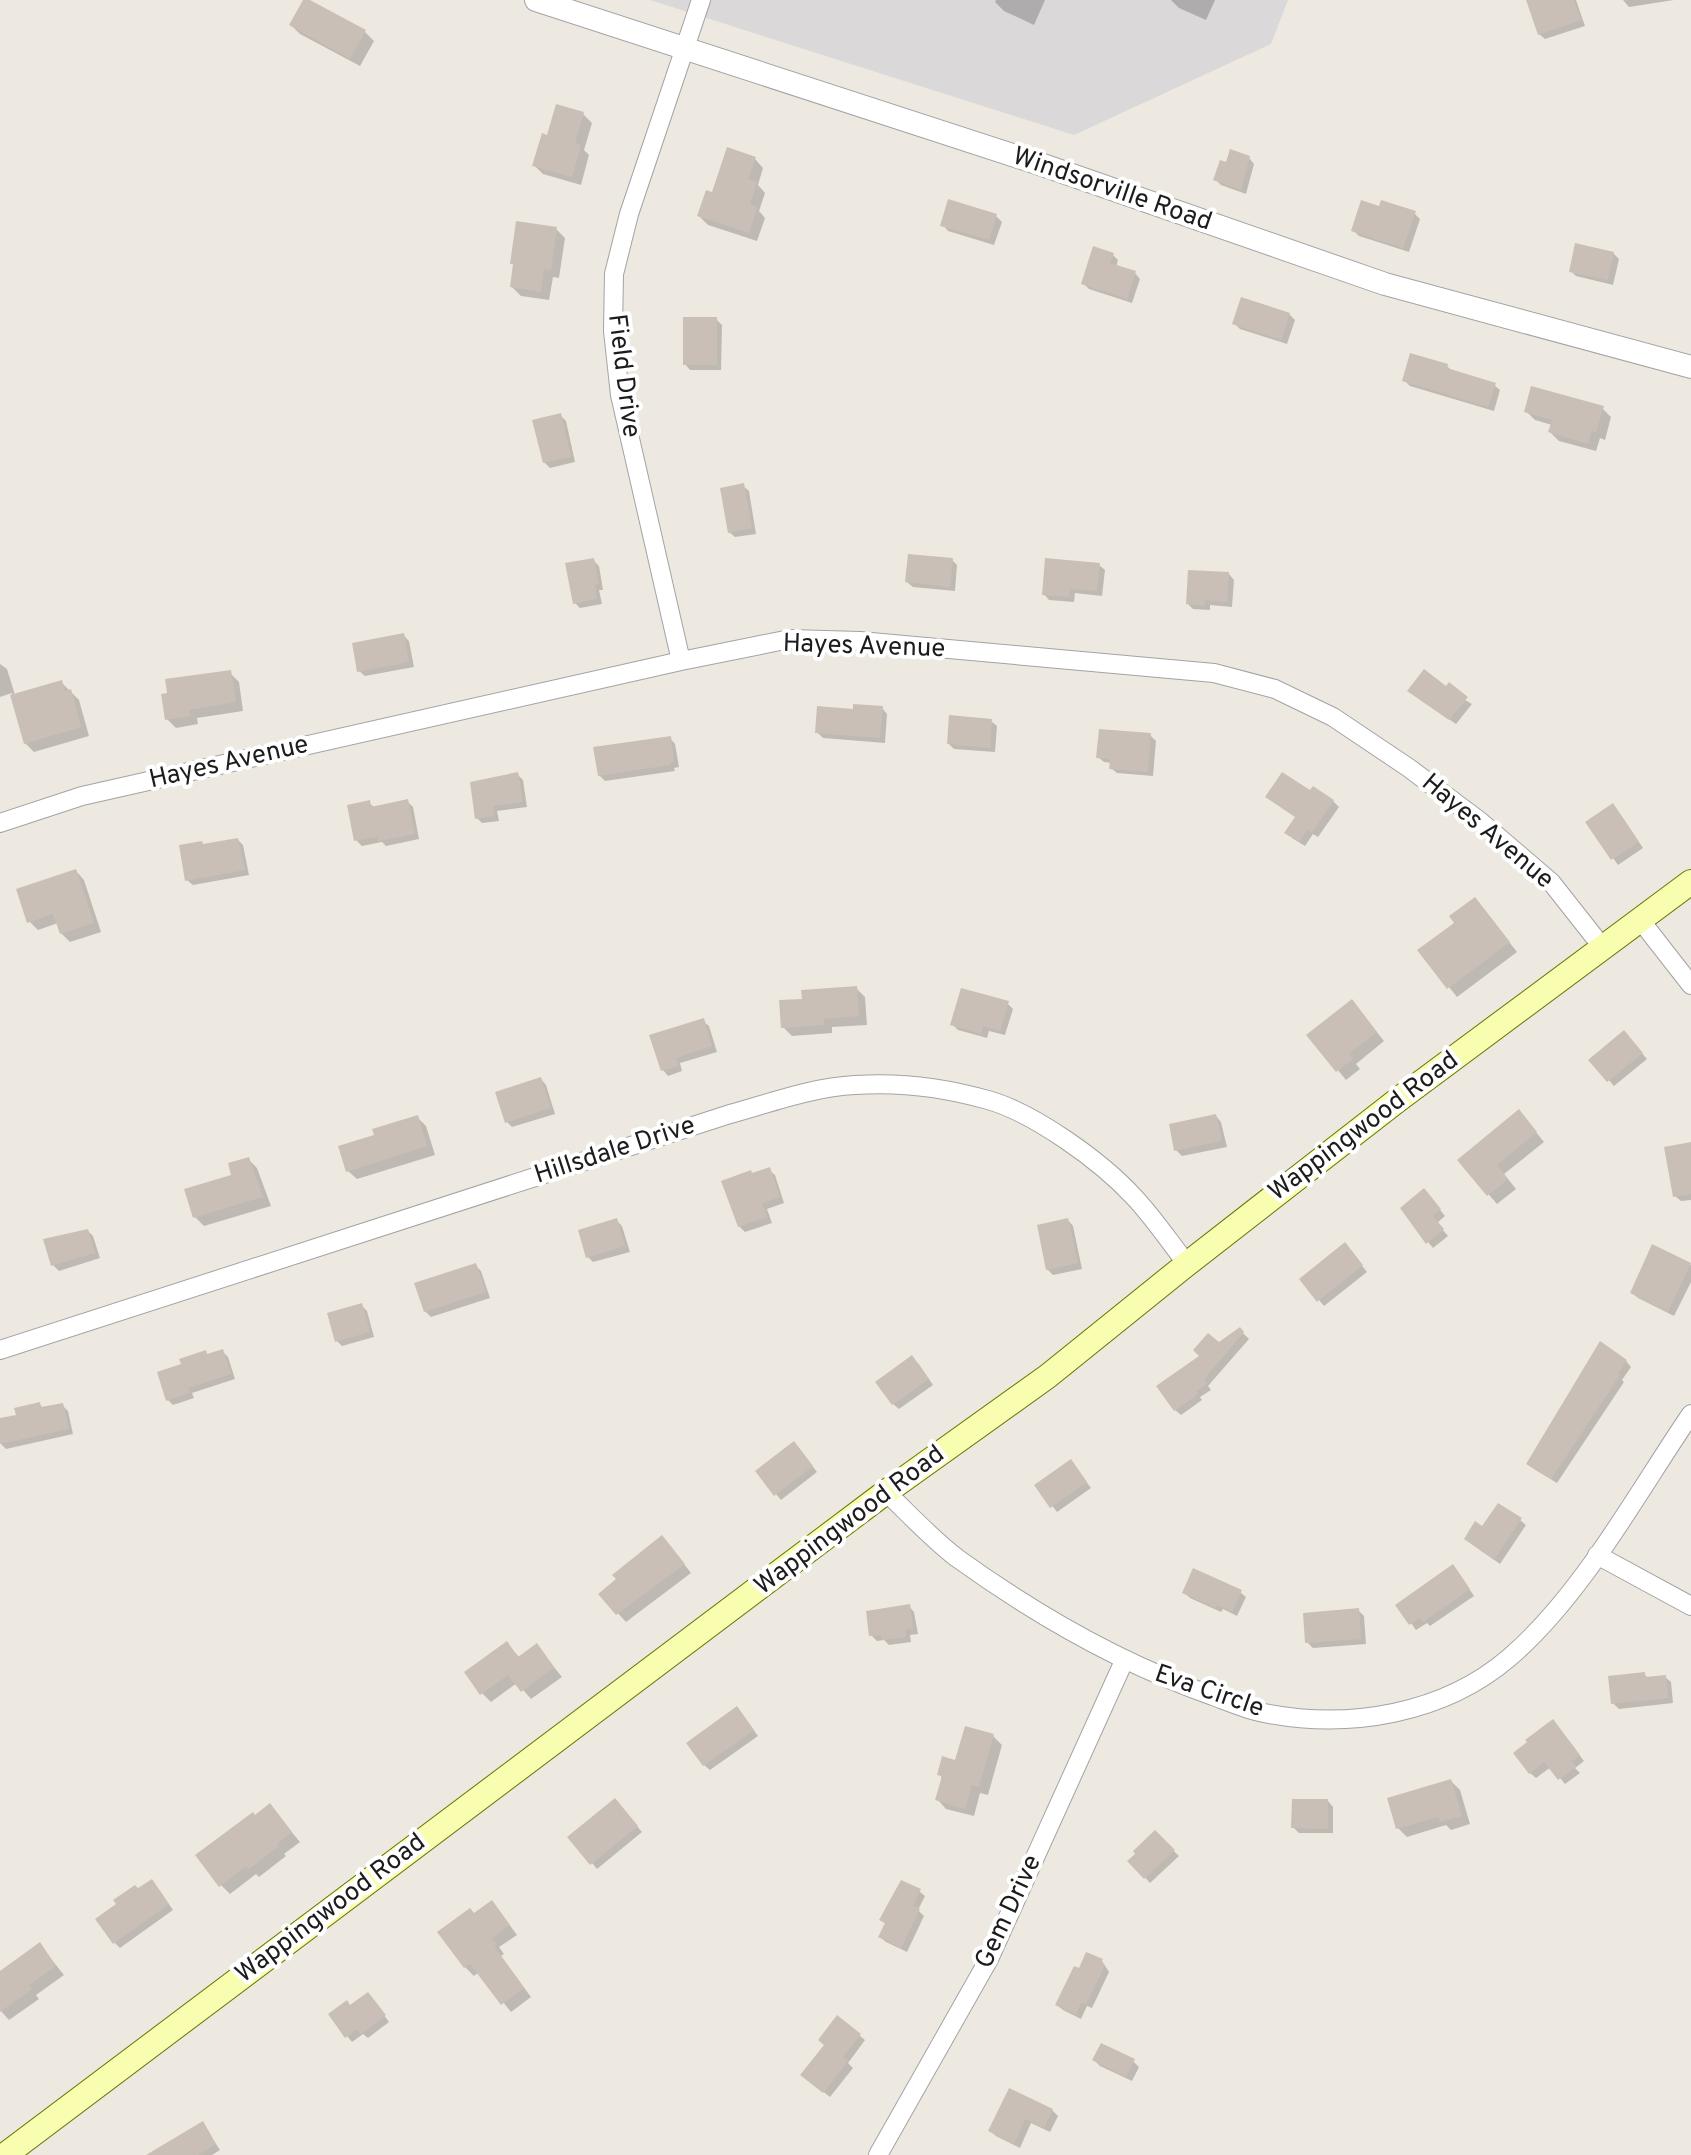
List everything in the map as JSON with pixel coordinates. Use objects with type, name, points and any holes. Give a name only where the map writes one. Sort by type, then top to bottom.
[{"type":"main road","name":"Wappingwood Road","points":[[5,2155],[886,1492],[1048,1376],[1399,1099],[1691,882]]},
{"type":"street","name":"Windsorville Road","points":[[536,0],[1040,164],[1385,284],[1691,367]]},
{"type":"street","name":"Field Drive","points":[[681,661],[620,395],[613,331],[614,274],[629,214],[701,0]]},
{"type":"street","name":"Hayes Avenue","points":[[0,823],[82,796],[681,661],[790,639],[860,641],[1214,673],[1275,689],[1333,717],[1481,822],[1551,882],[1603,948]]},
{"type":"street","points":[[1641,921],[1691,985]]},
{"type":"street","name":"Hillsdale Drive","points":[[0,1350],[730,1114],[793,1096],[854,1085],[919,1087],[989,1100],[1047,1128],[1104,1168],[1135,1198],[1187,1264]]},
{"type":"street","name":"Eva Circle","points":[[886,1492],[955,1556],[1034,1608],[1124,1661],[1264,1713],[1329,1720],[1380,1716],[1447,1698],[1509,1657],[1559,1605],[1597,1555],[1691,1414]]},
{"type":"street","points":[[1597,1555],[1691,1606]]},
{"type":"street","name":"Gem Drive","points":[[878,2155],[989,1959],[1124,1661]]},
{"type":"shaded area","points":[[650,0],[1288,0],[1271,44],[1074,135]]},
{"type":"building","points":[[303,0],[310,0],[366,30],[350,59],[289,25]]},
{"type":"building","points":[[1526,0],[1574,0],[1581,20],[1538,35]]},
{"type":"building","points":[[556,104],[584,112],[575,143],[581,145],[572,177],[532,166],[542,133],[547,135]]},
{"type":"building","points":[[727,147],[756,157],[748,179],[757,182],[750,204],[757,207],[749,233],[697,216],[706,190],[712,192]]},
{"type":"building","points":[[1230,149],[1250,156],[1241,190],[1213,180],[1220,160],[1226,162]]},
{"type":"building","points":[[948,199],[997,214],[989,240],[940,226]]},
{"type":"building","points":[[1361,200],[1379,206],[1381,200],[1416,211],[1403,248],[1351,231]]},
{"type":"building","points":[[516,221],[557,227],[551,270],[544,269],[541,292],[510,287]]},
{"type":"building","points":[[1575,243],[1614,252],[1608,280],[1569,272]]},
{"type":"building","points":[[1093,246],[1114,253],[1110,263],[1136,271],[1127,299],[1081,284]]},
{"type":"building","points":[[1241,297],[1290,313],[1281,340],[1232,324]]},
{"type":"building","points":[[683,317],[717,317],[717,365],[683,365]]},
{"type":"building","points":[[1410,353],[1496,383],[1488,407],[1402,381]]},
{"type":"building","points":[[1531,386],[1604,406],[1596,432],[1591,431],[1588,444],[1548,432],[1552,420],[1524,412]]},
{"type":"building","points":[[561,413],[571,457],[543,463],[532,420]]},
{"type":"building","points":[[744,483],[752,528],[728,533],[720,488]]},
{"type":"building","points":[[908,554],[953,558],[950,587],[905,582]]},
{"type":"building","points":[[594,558],[599,584],[595,585],[597,599],[573,604],[565,563]]},
{"type":"building","points":[[1045,558],[1100,563],[1097,591],[1070,589],[1069,597],[1042,595]]},
{"type":"building","points":[[1188,570],[1229,572],[1227,602],[1205,600],[1205,606],[1186,604]]},
{"type":"building","points":[[404,633],[409,662],[357,672],[352,643]]},
{"type":"building","points":[[1424,669],[1446,686],[1449,682],[1468,697],[1449,720],[1407,691]]},
{"type":"building","points":[[231,670],[236,702],[189,710],[190,716],[165,720],[161,694],[167,693],[165,679]]},
{"type":"building","points":[[62,680],[65,691],[71,689],[81,727],[24,744],[10,695]]},
{"type":"building","points":[[853,704],[883,706],[880,738],[815,733],[817,706],[853,709]]},
{"type":"building","points":[[949,715],[992,719],[990,748],[947,744]]},
{"type":"building","points":[[1099,729],[1151,733],[1148,772],[1109,769],[1110,759],[1096,758]]},
{"type":"building","points":[[671,736],[674,762],[670,765],[598,776],[593,747]]},
{"type":"building","points":[[518,772],[523,802],[493,806],[494,816],[475,819],[470,782]]},
{"type":"building","points":[[1282,772],[1310,790],[1313,786],[1334,800],[1312,833],[1307,830],[1299,842],[1284,833],[1295,817],[1265,797]]},
{"type":"building","points":[[408,799],[415,834],[378,841],[378,837],[354,841],[347,805],[370,800],[371,807]]},
{"type":"building","points":[[1613,803],[1639,842],[1611,860],[1585,822]]},
{"type":"building","points":[[238,838],[245,870],[185,881],[179,845]]},
{"type":"building","points":[[76,869],[94,923],[60,934],[53,914],[27,923],[16,889]]},
{"type":"building","points":[[1475,897],[1510,942],[1447,989],[1417,950],[1454,923],[1449,916]]},
{"type":"building","points":[[857,986],[859,1016],[824,1019],[824,1025],[781,1028],[779,1000],[802,999],[801,990]]},
{"type":"building","points":[[961,988],[1009,1001],[1000,1031],[983,1026],[981,1034],[950,1025]]},
{"type":"building","points":[[1352,999],[1377,1032],[1349,1054],[1353,1059],[1336,1072],[1306,1035]]},
{"type":"building","points":[[704,1018],[712,1046],[676,1058],[678,1066],[661,1071],[649,1035]]},
{"type":"building","points":[[1624,1030],[1643,1053],[1607,1082],[1588,1060]]},
{"type":"building","points":[[541,1077],[551,1108],[505,1123],[495,1092]]},
{"type":"building","points":[[1519,1109],[1537,1132],[1497,1165],[1508,1179],[1487,1196],[1457,1160]]},
{"type":"building","points":[[1216,1114],[1222,1141],[1174,1151],[1169,1124]]},
{"type":"building","points":[[418,1115],[427,1146],[346,1172],[338,1146],[374,1135],[372,1129]]},
{"type":"building","points":[[1691,1142],[1691,1194],[1673,1197],[1664,1147]]},
{"type":"building","points":[[249,1157],[263,1197],[193,1218],[184,1189],[231,1175],[228,1163]]},
{"type":"building","points":[[770,1167],[780,1197],[762,1203],[767,1217],[738,1227],[721,1181]]},
{"type":"building","points":[[1424,1188],[1441,1209],[1433,1216],[1444,1229],[1426,1244],[1400,1208]]},
{"type":"building","points":[[617,1218],[625,1246],[586,1258],[578,1230]]},
{"type":"building","points":[[1068,1218],[1078,1263],[1046,1270],[1037,1225]]},
{"type":"building","points":[[88,1229],[95,1253],[51,1266],[43,1239]]},
{"type":"building","points":[[1345,1242],[1363,1265],[1317,1302],[1299,1279]]},
{"type":"building","points":[[1652,1244],[1691,1263],[1668,1312],[1630,1293]]},
{"type":"building","points":[[476,1263],[486,1292],[424,1312],[414,1283]]},
{"type":"building","points":[[362,1303],[370,1332],[335,1342],[327,1313]]},
{"type":"building","points":[[1240,1327],[1244,1332],[1204,1379],[1207,1384],[1174,1411],[1156,1386],[1199,1356],[1193,1350],[1208,1333],[1219,1342]]},
{"type":"building","points":[[1600,1341],[1627,1360],[1551,1479],[1526,1464]]},
{"type":"building","points":[[223,1349],[231,1374],[188,1388],[190,1393],[166,1401],[157,1372],[181,1364],[179,1359],[206,1350],[207,1354]]},
{"type":"building","points":[[912,1355],[929,1379],[892,1405],[875,1382]]},
{"type":"building","points":[[40,1402],[41,1407],[63,1403],[69,1429],[0,1444],[0,1418],[16,1415],[14,1408]]},
{"type":"building","points":[[794,1441],[813,1466],[774,1496],[755,1471]]},
{"type":"building","points":[[1071,1459],[1087,1482],[1050,1508],[1034,1485]]},
{"type":"building","points":[[1498,1503],[1522,1518],[1494,1560],[1464,1539],[1475,1521],[1482,1526]]},
{"type":"building","points":[[662,1535],[685,1564],[616,1615],[598,1594],[616,1579],[612,1575]]},
{"type":"building","points":[[1453,1564],[1470,1589],[1423,1622],[1420,1618],[1409,1625],[1395,1605]]},
{"type":"building","points":[[1193,1568],[1242,1590],[1232,1612],[1182,1593]]},
{"type":"building","points":[[910,1604],[913,1629],[906,1630],[906,1637],[882,1640],[881,1635],[869,1636],[866,1611]]},
{"type":"building","points":[[1359,1608],[1361,1639],[1305,1643],[1303,1613]]},
{"type":"building","points":[[507,1641],[518,1657],[537,1643],[554,1667],[521,1692],[508,1675],[480,1695],[464,1672]]},
{"type":"building","points":[[1645,1672],[1645,1677],[1666,1675],[1668,1698],[1611,1704],[1608,1676]]},
{"type":"building","points":[[737,1706],[754,1730],[703,1766],[686,1743]]},
{"type":"building","points":[[1553,1719],[1580,1755],[1572,1761],[1576,1767],[1558,1780],[1544,1762],[1529,1774],[1513,1753]]},
{"type":"building","points":[[965,1726],[994,1734],[979,1787],[972,1785],[965,1809],[935,1800],[942,1776],[937,1775],[942,1756],[955,1760]]},
{"type":"building","points":[[1451,1779],[1462,1816],[1440,1822],[1438,1817],[1396,1829],[1387,1798]]},
{"type":"building","points":[[615,1798],[638,1826],[590,1865],[567,1837]]},
{"type":"building","points":[[1292,1799],[1328,1799],[1328,1829],[1291,1828]]},
{"type":"building","points":[[270,1803],[292,1832],[249,1869],[246,1866],[219,1887],[195,1855]]},
{"type":"building","points":[[1155,1830],[1175,1850],[1144,1879],[1127,1861]]},
{"type":"building","points":[[152,1879],[169,1904],[113,1944],[95,1919],[116,1904],[113,1900],[135,1885],[138,1888]]},
{"type":"building","points":[[901,1880],[921,1889],[913,1906],[920,1909],[901,1948],[878,1937],[885,1923],[879,1920]]},
{"type":"building","points":[[492,1900],[510,1925],[492,1938],[497,1944],[494,1946],[524,1988],[501,2005],[470,1964],[464,1968],[437,1932],[470,1908],[474,1913]]},
{"type":"building","points":[[40,1942],[56,1966],[29,1985],[32,1989],[0,2012],[0,1971]]},
{"type":"building","points":[[1086,1952],[1103,1959],[1101,1963],[1105,1965],[1086,2004],[1081,2002],[1076,2015],[1055,2005],[1074,1966],[1079,1968]]},
{"type":"building","points":[[368,1992],[386,2015],[361,2034],[357,2029],[345,2038],[328,2014],[347,2000],[350,2005]]},
{"type":"building","points":[[837,2015],[861,2034],[843,2057],[848,2061],[823,2093],[800,2075],[824,2045],[818,2040]]},
{"type":"building","points":[[1101,2043],[1135,2059],[1126,2077],[1092,2060]]},
{"type":"building","points":[[1009,2088],[1053,2109],[1044,2128],[1025,2119],[1014,2144],[988,2131]]},
{"type":"building","points":[[203,2121],[216,2144],[198,2155],[146,2155]]}]
